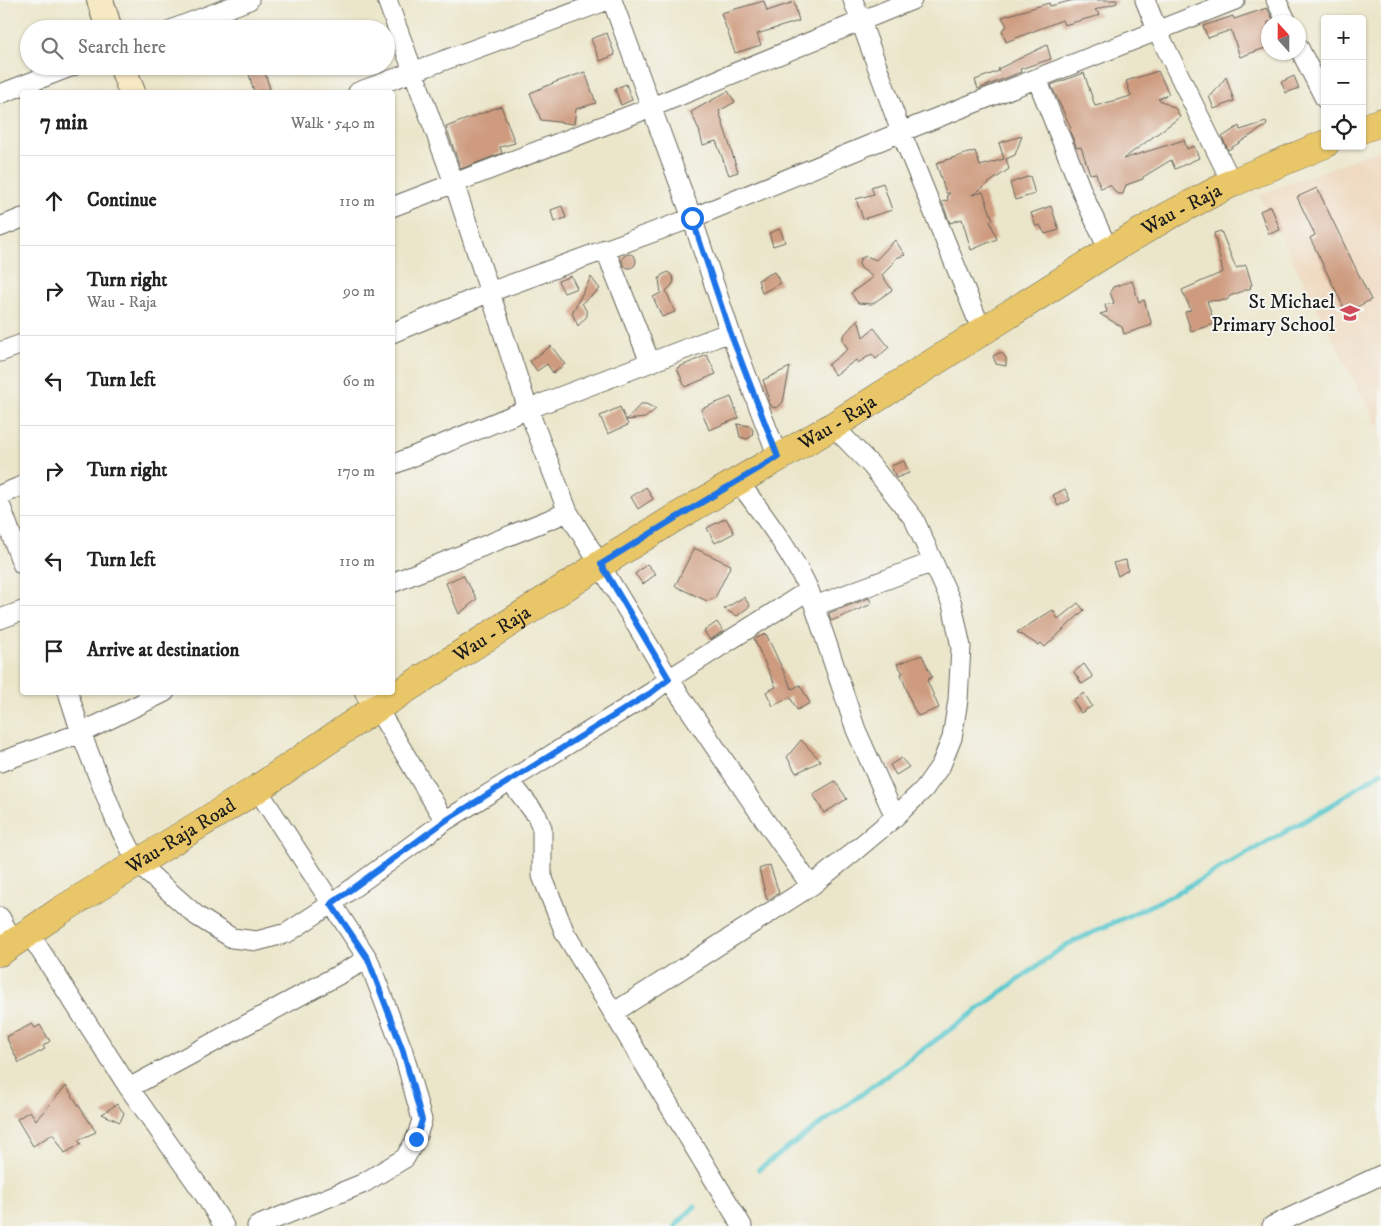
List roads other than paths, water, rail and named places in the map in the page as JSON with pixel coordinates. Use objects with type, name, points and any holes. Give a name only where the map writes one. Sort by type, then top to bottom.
[{"type":"main road","points":[[1366,128],[1381,122]]},
{"type":"main road","name":"Wau - Raja","points":[[395,690],[738,481],[832,426],[1109,251],[1168,216],[1232,183],[1321,146]]},
{"type":"main road","name":"Wau - Raja","points":[[369,706],[387,695]]},
{"type":"main road","name":"Wau-Raja Road","points":[[15,943],[60,911],[257,789],[369,706]]},
{"type":"street","points":[[100,0],[106,20]]},
{"type":"street","points":[[196,20],[249,0]]},
{"type":"street","points":[[387,0],[394,20]]},
{"type":"street","points":[[364,90],[608,0]]},
{"type":"street","points":[[612,0],[692,218],[730,332],[778,457]]},
{"type":"street","points":[[853,0],[902,132],[982,331]]},
{"type":"street","points":[[395,206],[652,107],[912,0]]},
{"type":"street","points":[[1145,0],[1158,32],[1232,183]]},
{"type":"street","points":[[395,332],[490,292],[692,218],[902,132],[1235,0]]},
{"type":"street","points":[[1276,0],[1284,15]]},
{"type":"street","points":[[395,21],[454,184],[528,408],[568,512],[669,679],[811,886]]},
{"type":"street","points":[[1305,60],[1321,91]]},
{"type":"street","points":[[0,94],[50,75]]},
{"type":"street","points":[[125,75],[131,90]]},
{"type":"street","points":[[1037,79],[1085,199],[1109,251]]},
{"type":"street","points":[[0,227],[20,219]]},
{"type":"street","points":[[605,249],[650,362]]},
{"type":"street","points":[[395,463],[528,408],[730,332]]},
{"type":"street","points":[[0,352],[20,345]]},
{"type":"street","points":[[613,1013],[811,886],[895,817],[924,789],[941,765],[952,738],[958,700],[961,647],[952,604],[914,519],[871,465],[832,426]]},
{"type":"street","points":[[738,481],[776,532],[798,568],[812,598],[856,730],[895,817]]},
{"type":"street","points":[[0,495],[20,487]]},
{"type":"street","points":[[0,504],[20,559]]},
{"type":"street","points":[[395,582],[568,512]]},
{"type":"street","points":[[69,695],[81,733],[115,819],[138,864],[197,916],[232,938],[257,941],[287,933],[331,904],[445,821],[652,692],[669,679],[812,598],[933,562]]},
{"type":"street","points":[[0,619],[20,612]]},
{"type":"street","points":[[0,762],[81,733],[159,695]]},
{"type":"street","points":[[369,706],[445,821]]},
{"type":"street","points":[[510,781],[537,816],[542,828],[542,876],[565,933],[742,1226]]},
{"type":"street","points":[[256,1226],[362,1184],[406,1158],[416,1139],[422,1120],[403,1051],[368,959],[257,789]]},
{"type":"street","points":[[0,917],[15,943],[129,1088],[197,1184],[224,1226]]},
{"type":"street","points":[[129,1088],[368,959]]},
{"type":"street","points":[[1272,1226],[1381,1175]]},
{"type":"waterway","points":[[759,1169],[1066,945],[1175,894],[1329,807],[1381,772]]},
{"type":"waterway","points":[[675,1226],[695,1206]]},
{"type":"place","name":"St Michael Primary School","points":[[1350,313]]}]
